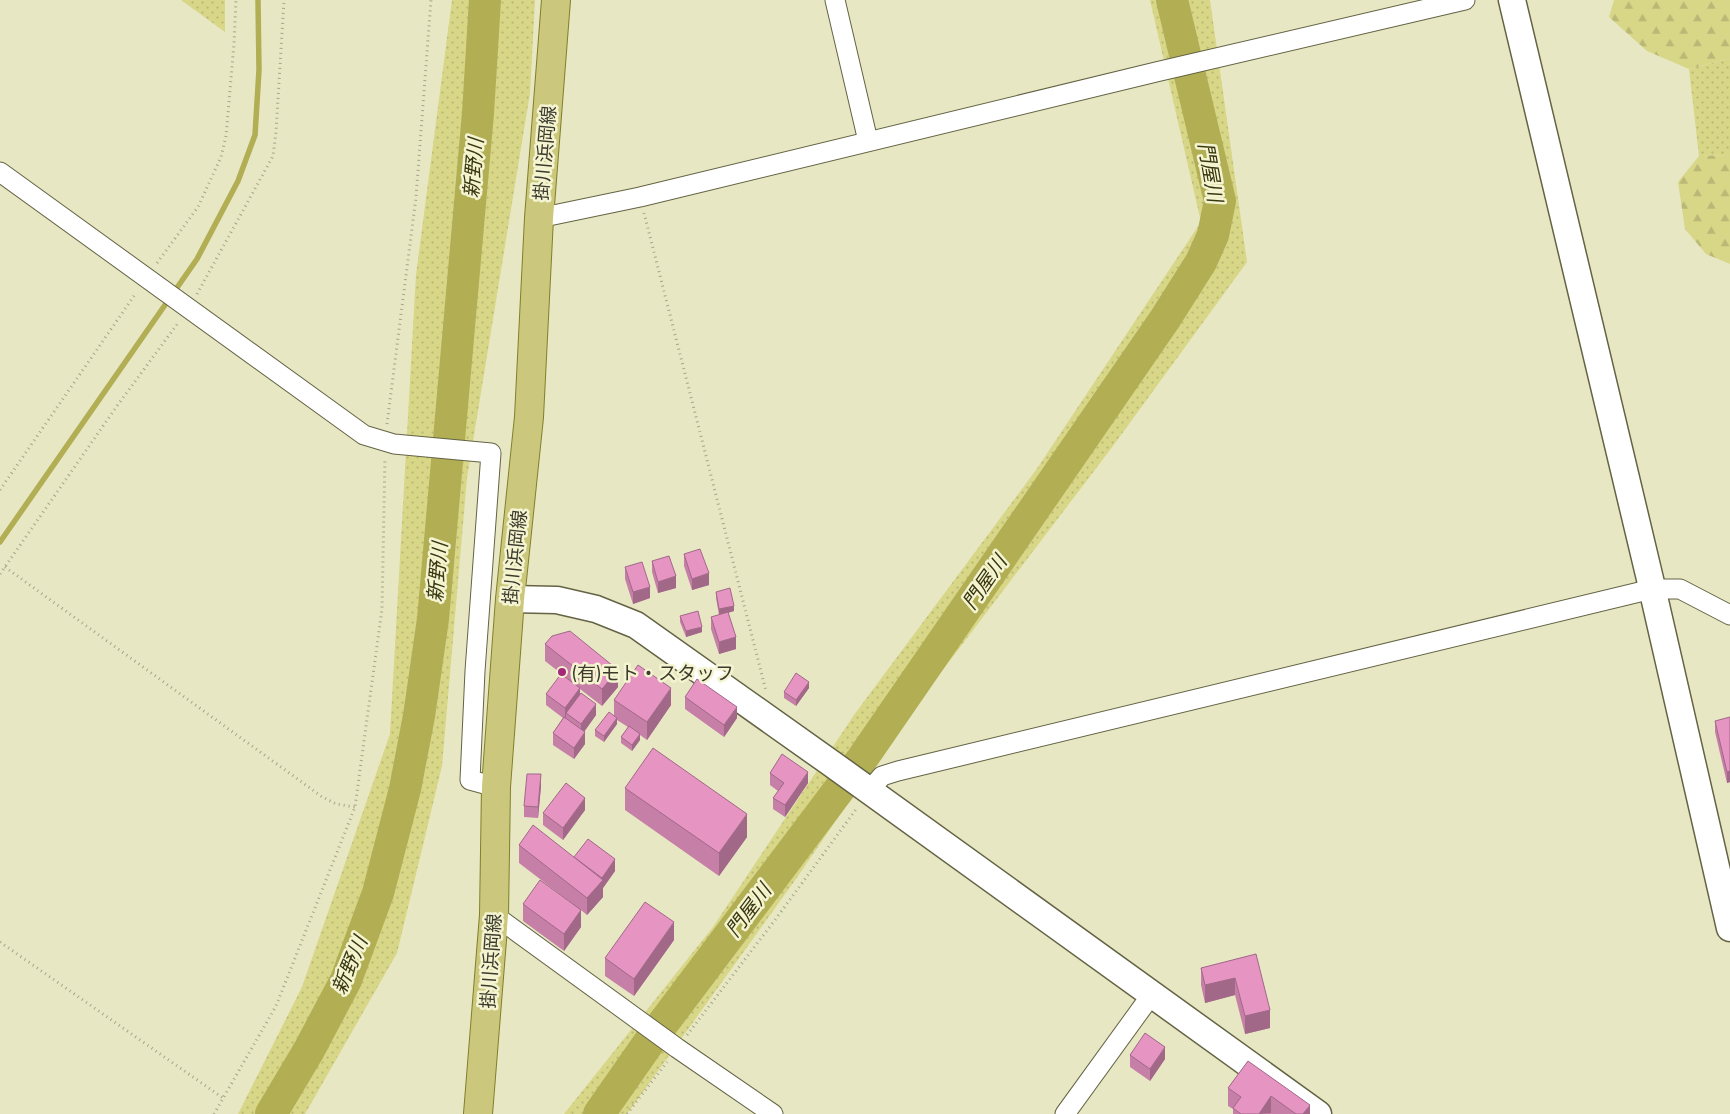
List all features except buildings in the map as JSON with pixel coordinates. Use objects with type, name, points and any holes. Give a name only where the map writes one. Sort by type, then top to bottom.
[{"type":"main road","name":"掛川浜岡線","points":[[478,1114],[494,915],[496,788],[510,598],[528,418],[539,218],[556,0]]},
{"type":"street","points":[[835,0],[868,142]]},
{"type":"street","points":[[539,218],[640,197],[1156,72],[1465,0]]},
{"type":"street","points":[[1512,0],[1730,928]]},
{"type":"street","points":[[0,172],[364,435],[389,443],[491,453],[475,671],[470,780],[496,788]]},
{"type":"street","points":[[869,791],[882,776],[898,771],[1652,590],[1680,589],[1730,616]]},
{"type":"street","points":[[510,598],[557,600],[596,609],[636,625],[1318,1114]]},
{"type":"street","points":[[494,915],[773,1114]]},
{"type":"street","points":[[1064,1114],[1152,994]]},
{"type":"path","points":[[214,1114],[276,1006],[355,807],[382,609],[389,443],[416,197],[431,0]]},
{"type":"path","points":[[640,197],[767,696],[758,712]]},
{"type":"path","points":[[5,567],[321,796],[336,804],[355,807]]},
{"type":"path","points":[[627,1114],[776,920],[869,791]]},
{"type":"path","points":[[0,942],[223,1098]]},
{"type":"green space","points":[[181,0],[225,0],[225,32]]},
{"type":"green space","points":[[452,0],[535,0],[530,93],[467,478],[442,766],[397,953],[305,1114],[238,1114],[302,987],[390,734],[416,275]]},
{"type":"green space","points":[[1150,0],[1210,0],[1247,262],[1113,446],[904,721],[796,879],[627,1114],[564,1114],[713,927],[854,715],[1036,470],[1201,222]]},
{"type":"green space","points":[[1614,0],[1730,0],[1730,58],[1689,69],[1647,51],[1609,17]]},
{"type":"green space","points":[[1730,58],[1730,155],[1699,156],[1689,69]]},
{"type":"green space","points":[[1730,155],[1730,264],[1706,254],[1685,229],[1678,182],[1699,156]]},
{"type":"waterway","points":[[0,542],[197,259],[238,181],[255,135],[259,70],[258,0]]},
{"type":"waterway","name":"新野川","points":[[271,1114],[309,1050],[346,980],[378,893],[405,789],[419,716],[433,619],[478,113],[485,0]]},
{"type":"waterway","name":"門屋川","points":[[599,1114],[652,1038],[862,759],[1165,319],[1201,262],[1213,235],[1220,201],[1172,0]]},
{"type":"place","name":"(有)モト・スタッフ","points":[[562,672]]}]
